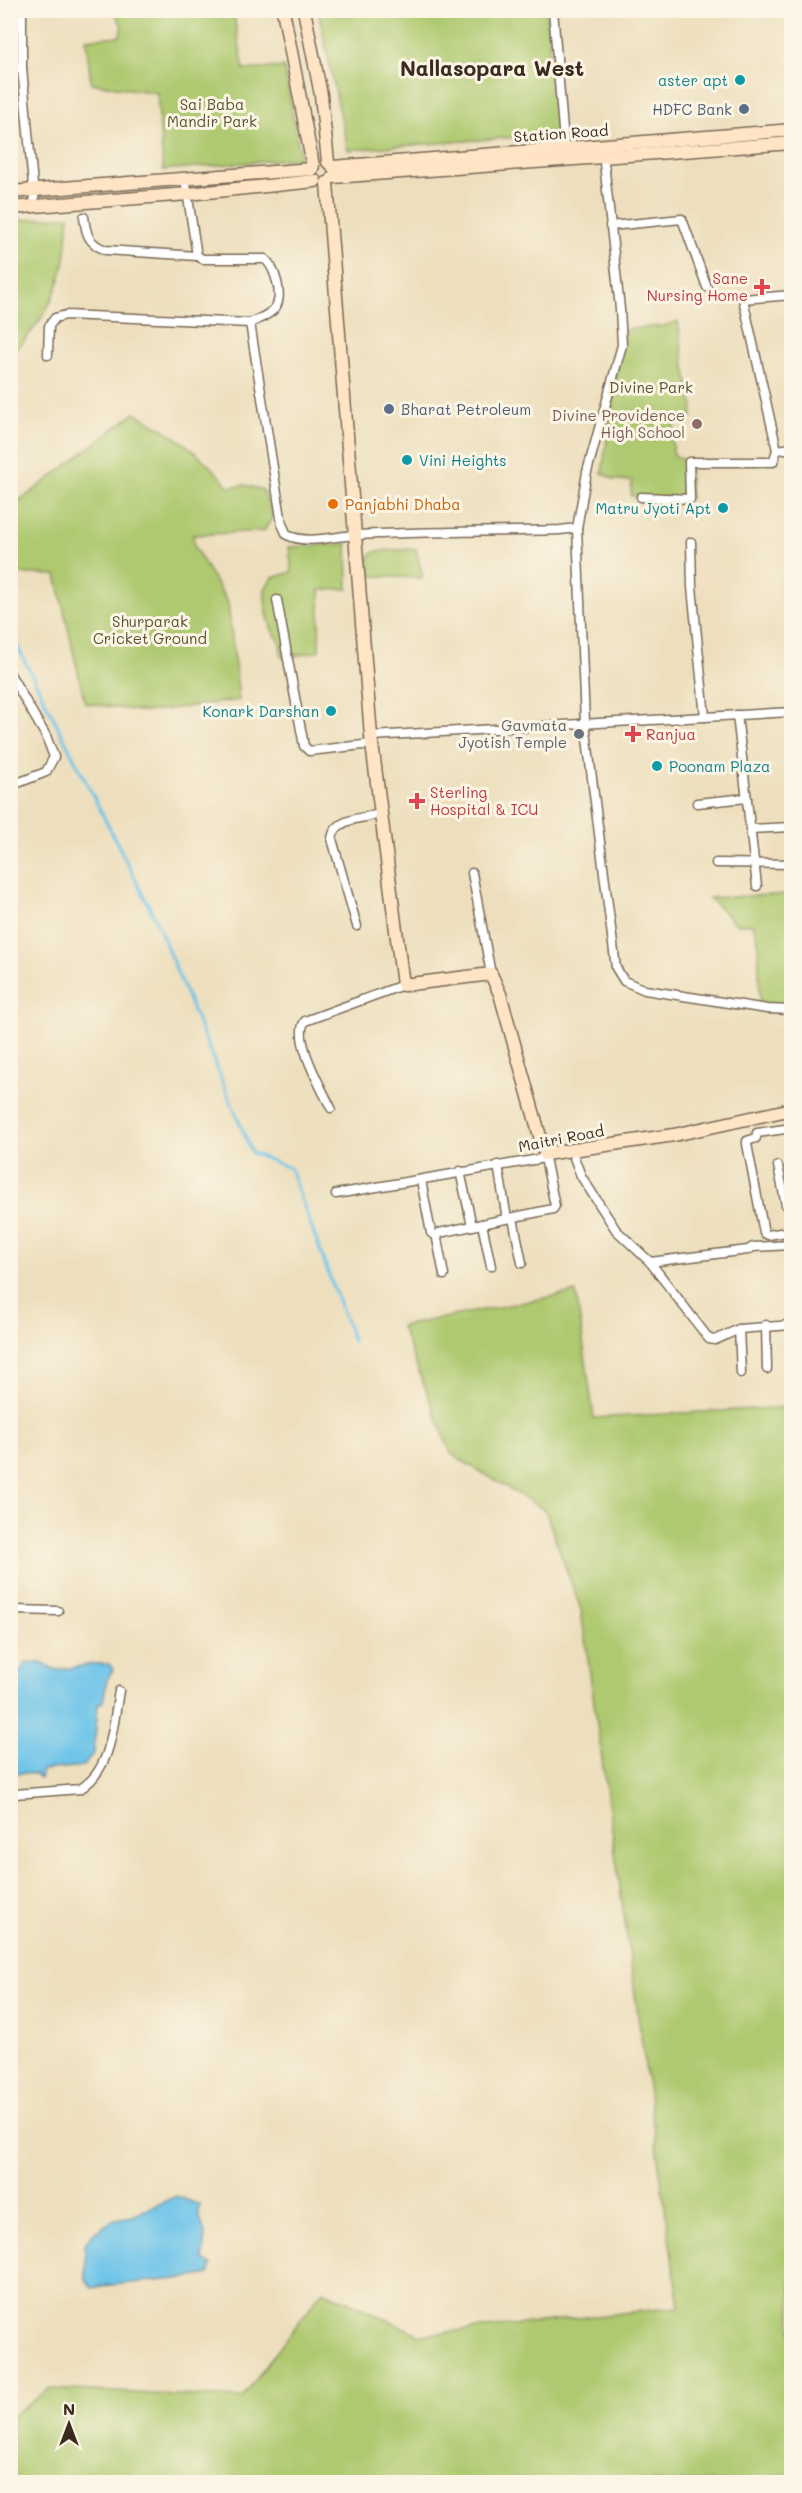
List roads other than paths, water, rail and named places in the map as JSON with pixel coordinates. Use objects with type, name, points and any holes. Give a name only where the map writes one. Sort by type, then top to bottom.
[{"type":"street","points":[[22,10],[22,68],[35,206]]},
{"type":"street","points":[[283,10],[290,50],[323,172]]},
{"type":"street","points":[[304,10],[326,123],[323,172],[372,740],[403,985]]},
{"type":"street","points":[[553,10],[565,154]]},
{"type":"street","points":[[290,50],[311,46]]},
{"type":"street","points":[[10,68],[22,68]]},
{"type":"street","name":"Station Road","points":[[10,192],[186,178],[323,172],[490,160],[602,151],[792,130]]},
{"type":"street","name":"Station Road","points":[[602,151],[792,143]]},
{"type":"street","points":[[602,151],[622,345],[587,471],[577,528],[585,723],[616,968],[624,981],[645,990],[767,1009],[792,1010]]},
{"type":"street","name":"Station Road","points":[[10,208],[188,194],[323,172]]},
{"type":"street","points":[[186,178],[197,256]]},
{"type":"street","points":[[71,187],[73,203]]},
{"type":"street","points":[[48,355],[49,326],[55,318],[66,315],[250,323],[273,311],[278,303],[271,264],[265,259],[203,259],[197,256],[106,250],[97,247],[86,234],[84,217]]},
{"type":"street","points":[[610,226],[682,219],[707,288]]},
{"type":"street","points":[[641,497],[690,499],[689,462],[773,462],[777,450],[743,299],[792,295]]},
{"type":"street","points":[[250,323],[282,524],[287,535],[299,539],[577,528]]},
{"type":"street","points":[[777,450],[792,448]]},
{"type":"street","points":[[691,542],[692,587],[705,717]]},
{"type":"street","points":[[277,600],[304,746],[309,751],[372,740],[585,723],[792,712]]},
{"type":"street","points":[[10,674],[46,736],[54,757],[46,772],[10,786]]},
{"type":"street","points":[[737,715],[757,886]]},
{"type":"street","points":[[697,803],[747,798]]},
{"type":"street","points":[[357,926],[332,839],[333,833],[339,824],[381,814]]},
{"type":"street","points":[[750,829],[792,827]]},
{"type":"street","points":[[716,863],[792,864]]},
{"type":"street","points":[[437,1236],[439,1233],[553,1209],[555,1206],[545,1156],[500,994],[491,974],[472,873]]},
{"type":"street","points":[[331,1108],[302,1044],[302,1025],[305,1021],[403,985],[491,974]]},
{"type":"street","name":"Maitri Road","points":[[336,1194],[421,1180],[571,1149],[674,1135],[792,1109]]},
{"type":"street","points":[[753,1118],[756,1138],[747,1141],[747,1144],[764,1233],[768,1235],[792,1231]]},
{"type":"street","points":[[757,1133],[792,1128]]},
{"type":"street","points":[[571,1149],[581,1176],[616,1230],[650,1262],[710,1339],[715,1340],[739,1329],[766,1325],[792,1325]]},
{"type":"street","points":[[498,1165],[522,1263]]},
{"type":"street","points":[[778,1166],[786,1205]]},
{"type":"street","points":[[460,1172],[472,1226]]},
{"type":"street","points":[[421,1180],[431,1233],[437,1236]]},
{"type":"street","points":[[781,1183],[792,1180]]},
{"type":"street","points":[[482,1224],[491,1266]]},
{"type":"street","points":[[437,1236],[444,1275]]},
{"type":"street","points":[[650,1262],[748,1250],[753,1247],[790,1245]]},
{"type":"street","points":[[766,1325],[767,1369]]},
{"type":"street","points":[[739,1329],[741,1373]]},
{"type":"street","points":[[10,1610],[58,1611]]},
{"type":"street","points":[[10,1797],[15,1794],[80,1789],[87,1785],[102,1766],[119,1691]]},
{"type":"water","points":[[26,1662],[41,1663],[57,1670],[94,1664],[109,1664],[113,1669],[107,1680],[103,1702],[98,1704],[94,1752],[84,1766],[42,1770],[40,1779],[36,1774],[11,1773],[11,1685]]},
{"type":"water","points":[[176,2196],[200,2205],[198,2212],[205,2233],[203,2259],[212,2265],[209,2274],[92,2288],[86,2281],[85,2244],[92,2234],[115,2219],[132,2216]]},
{"type":"waterway","points":[[10,632],[154,916],[252,1153],[290,1168],[353,1341]]},
{"type":"place","name":"aster apt","points":[[740,80]]},
{"type":"place","name":"HDFC Bank","points":[[744,109]]},
{"type":"place","name":"Sane Nursing Home","points":[[762,287]]},
{"type":"place","name":"Bharat Petroleum","points":[[389,409]]},
{"type":"place","name":"Divine Providence High School","points":[[697,424]]},
{"type":"place","name":"Vini Heights","points":[[407,460]]},
{"type":"place","name":"Panjabhi Dhaba","points":[[333,504]]},
{"type":"place","name":"Matru Jyoti Apt","points":[[723,508]]},
{"type":"place","name":"Konark Darshan","points":[[331,711]]},
{"type":"place","name":"Gavmata Jyotish Temple","points":[[579,734]]},
{"type":"place","name":"Ranjua","points":[[633,734]]},
{"type":"place","name":"Poonam Plaza","points":[[657,766]]},
{"type":"place","name":"Sterling Hospital & ICU","points":[[417,801]]},
{"type":"district","name":"Nallasopara West","points":[[492,67]]},
{"type":"park label","name":"Sai Baba Mandir Park","points":[[212,112]]},
{"type":"park label","name":"Divine Park","points":[[651,387]]},
{"type":"park label","name":"Shurparak Cricket Ground","points":[[150,630]]}]
